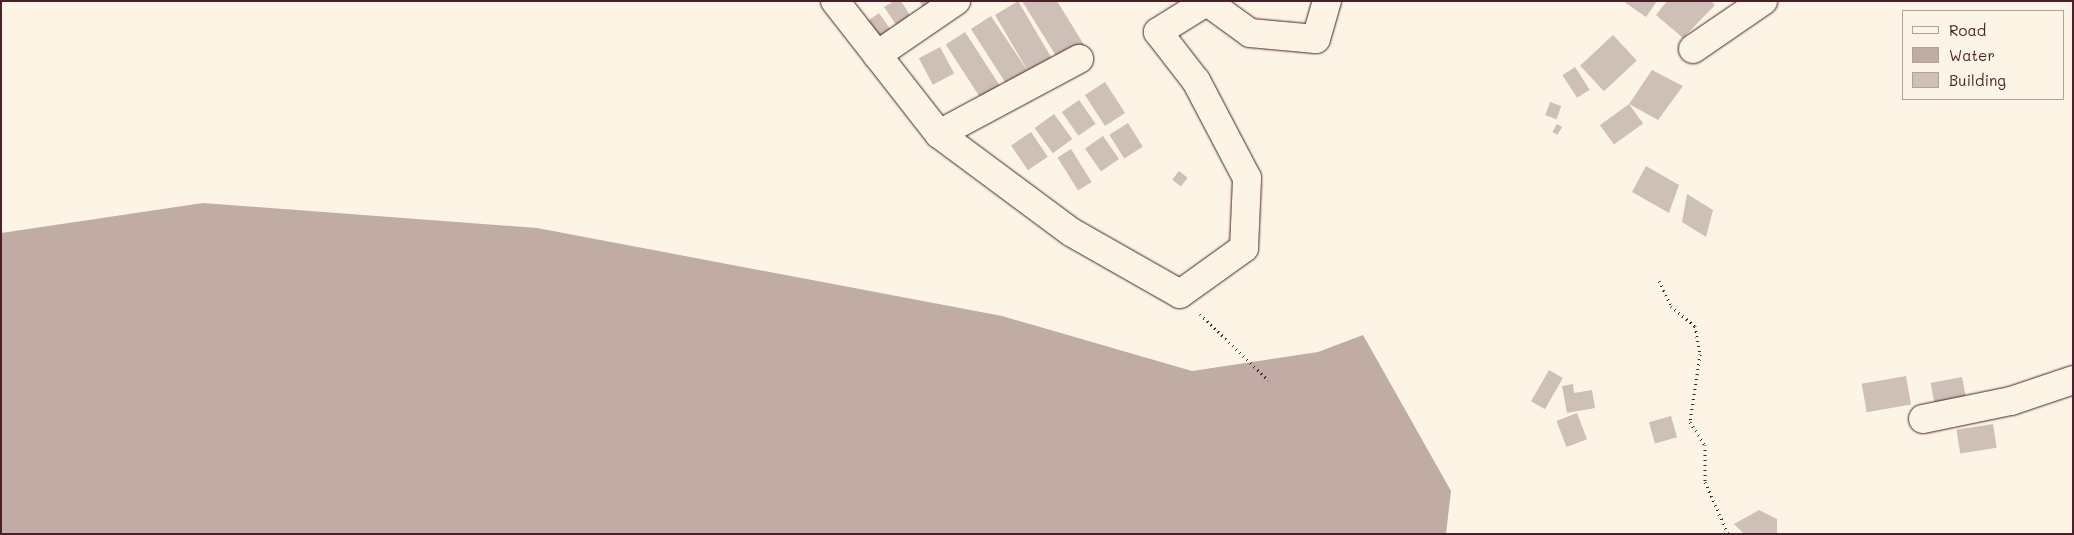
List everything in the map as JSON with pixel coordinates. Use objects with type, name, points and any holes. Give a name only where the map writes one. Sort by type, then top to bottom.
[{"type":"street","points":[[835,1],[939,134],[1071,232],[1180,294],[1244,248],[1248,178],[1196,81],[1158,32],[1206,2],[1250,34],[1316,39],[1327,1]]},
{"type":"street","points":[[877,55],[956,1]]},
{"type":"street","points":[[1693,49],[1763,1]]},
{"type":"street","points":[[939,134],[1079,59]]},
{"type":"street","points":[[1923,419],[2012,401],[2073,380]]},
{"type":"path","points":[[1659,281],[1671,306],[1695,326],[1700,354],[1690,422],[1705,445],[1705,482],[1728,534]]},
{"type":"path","points":[[1180,294],[1268,380]]},
{"type":"water","points":[[203,203],[537,228],[1002,316],[1192,371],[1318,352],[1363,335],[1451,491],[1446,534],[1,534],[1,233]]},
{"type":"building","points":[[894,1],[901,1],[915,23],[901,32],[884,7]]},
{"type":"building","points":[[919,1],[943,1],[926,12]]},
{"type":"building","points":[[1018,1],[1057,67],[1012,93],[971,29],[991,16],[1029,73],[995,15]]},
{"type":"building","points":[[1022,1],[1057,1],[1086,48],[1061,64]]},
{"type":"building","points":[[1623,1],[1657,1],[1646,17]]},
{"type":"building","points":[[1667,1],[1711,1],[1715,5],[1683,38],[1656,15]]},
{"type":"building","points":[[879,13],[898,40],[879,46],[863,24]]},
{"type":"building","points":[[965,32],[1005,94],[986,107],[946,45]]},
{"type":"building","points":[[1613,35],[1637,61],[1604,91],[1580,66]]},
{"type":"building","points":[[940,47],[954,73],[933,85],[919,58]]},
{"type":"building","points":[[1575,67],[1590,90],[1577,98],[1562,75]]},
{"type":"building","points":[[1652,70],[1683,86],[1658,120],[1629,104]]},
{"type":"building","points":[[1105,82],[1125,113],[1105,126],[1085,95]]},
{"type":"building","points":[[1079,100],[1096,124],[1078,136],[1062,112]]},
{"type":"building","points":[[1550,102],[1561,106],[1556,119],[1545,115]]},
{"type":"building","points":[[1629,104],[1643,123],[1614,145],[1600,125]]},
{"type":"building","points":[[1054,114],[1072,139],[1053,153],[1035,128]]},
{"type":"building","points":[[1128,123],[1143,147],[1124,158],[1109,135]]},
{"type":"building","points":[[1557,124],[1562,127],[1558,135],[1552,132]]},
{"type":"building","points":[[1031,132],[1048,157],[1028,170],[1011,145]]},
{"type":"building","points":[[1103,136],[1119,159],[1101,172],[1085,149]]},
{"type":"building","points":[[1071,149],[1092,182],[1078,191],[1057,157]]},
{"type":"building","points":[[1646,166],[1679,185],[1669,213],[1632,192]]},
{"type":"building","points":[[1179,171],[1188,178],[1181,186],[1172,180]]},
{"type":"building","points":[[1687,194],[1713,210],[1706,237],[1682,222]]},
{"type":"building","points":[[1549,370],[1563,378],[1545,409],[1531,401]]},
{"type":"building","points":[[1906,376],[1911,405],[1867,412],[1862,384]]},
{"type":"building","points":[[1962,377],[1967,403],[1936,409],[1931,383]]},
{"type":"building","points":[[1573,384],[1574,393],[1592,390],[1595,408],[1567,413],[1562,386]]},
{"type":"building","points":[[1577,413],[1587,439],[1566,447],[1556,421]]},
{"type":"building","points":[[1671,416],[1677,437],[1655,443],[1649,422]]},
{"type":"building","points":[[1993,424],[1997,448],[1960,453],[1956,430]]},
{"type":"building","points":[[1759,510],[1777,519],[1777,534],[1744,534],[1734,524]]}]
